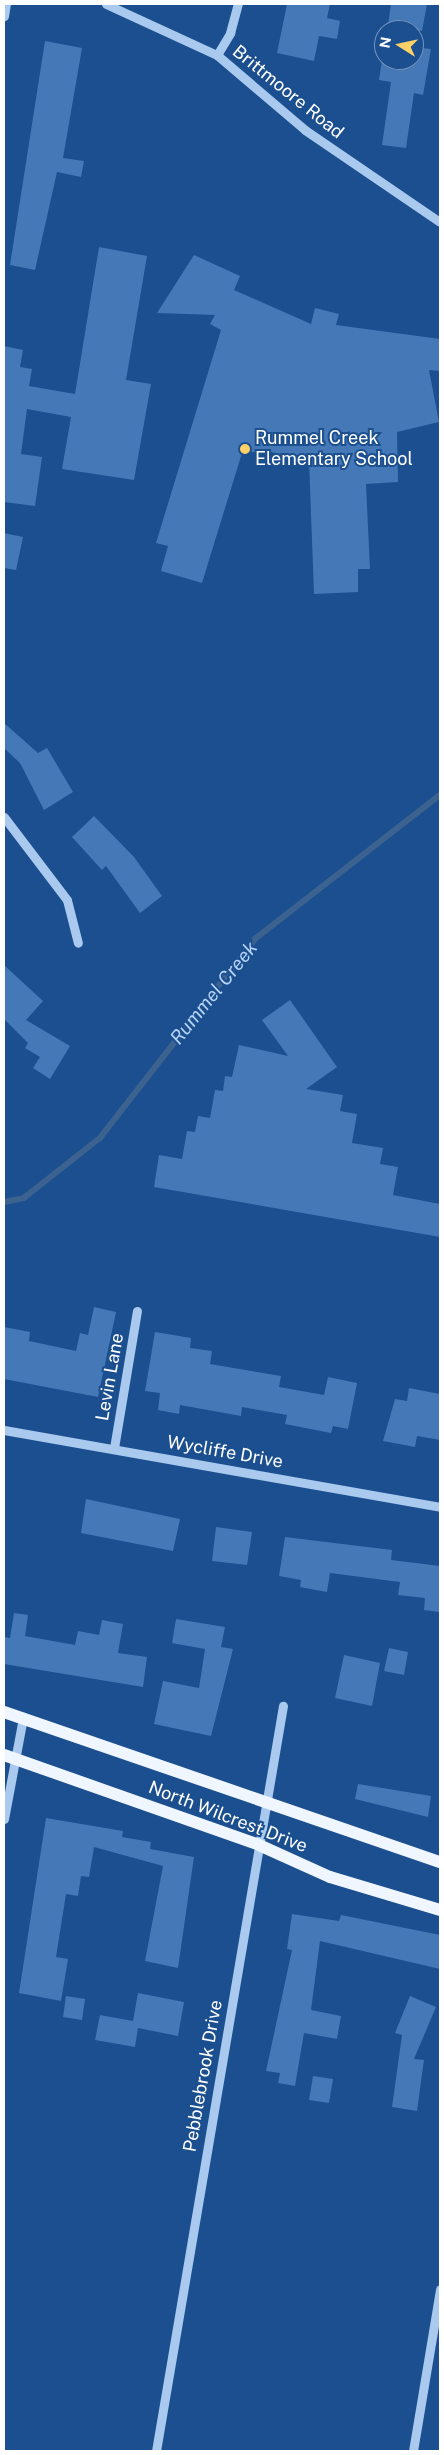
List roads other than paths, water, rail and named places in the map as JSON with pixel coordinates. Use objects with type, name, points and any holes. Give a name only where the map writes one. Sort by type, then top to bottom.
[{"type":"main road","name":"North Wilcrest Drive","points":[[4,1712],[267,1800],[346,1832],[440,1862]]},
{"type":"main road","name":"North Wilcrest Drive","points":[[9,1756],[259,1845],[330,1877],[440,1910]]},
{"type":"street","points":[[4,16],[6,4]]},
{"type":"street","name":"Brittmoore Road","points":[[106,4],[217,55],[305,130],[440,222]]},
{"type":"street","points":[[217,55],[238,4]]},
{"type":"street","points":[[4,818],[67,900],[78,943]]},
{"type":"street","name":"Levin Lane","points":[[114,1448],[137,1311]]},
{"type":"street","name":"Wycliffe Drive","points":[[4,1430],[440,1507]]},
{"type":"street","name":"Pebblebrook Drive","points":[[156,2451],[283,1706]]},
{"type":"street","points":[[4,1819],[9,1756],[23,1717]]},
{"type":"street","points":[[413,2451],[440,2290]]},
{"type":"waterway","name":"Rummel Creek","points":[[4,1202],[24,1198],[100,1138],[255,939],[440,795]]},
{"type":"place","name":"Rummel Creek Elementary School","points":[[245,449]]}]
